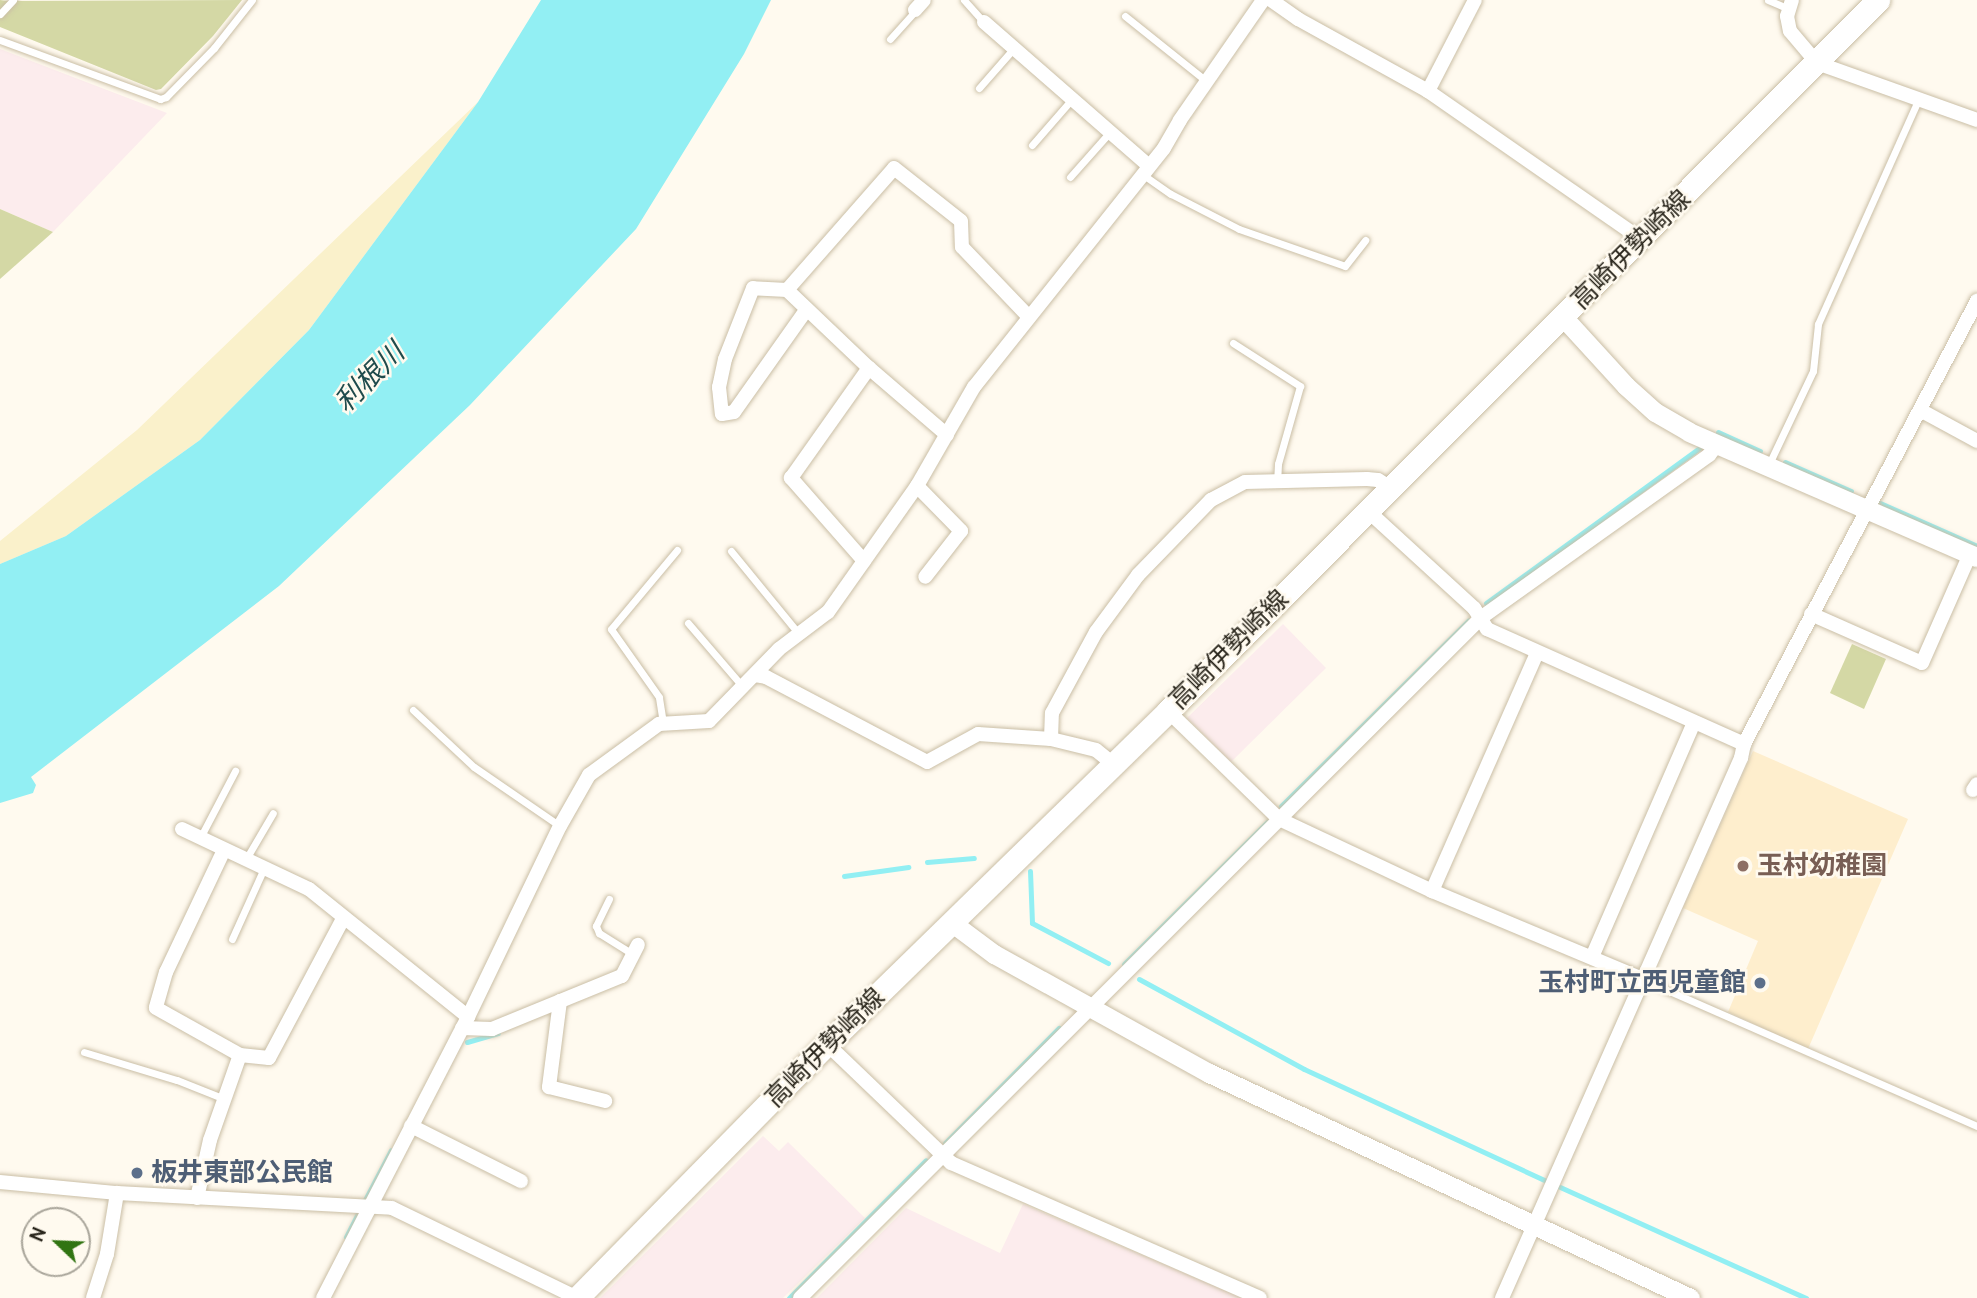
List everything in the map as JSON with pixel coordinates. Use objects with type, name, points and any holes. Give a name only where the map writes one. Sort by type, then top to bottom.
[{"type":"main road","name":"高崎伊勢崎線","points":[[577,1298],[827,1044],[1642,240],[1878,0]]},
{"type":"street","points":[[323,1298],[465,1022],[560,826],[589,775],[663,723],[705,723],[779,649],[828,612],[916,486],[974,387],[1145,170],[1263,0]]},
{"type":"street","points":[[1271,0],[1298,19],[1428,91],[1642,240]]},
{"type":"street","points":[[1428,91],[1475,0]]},
{"type":"street","points":[[1791,5],[1790,31],[1817,63],[1977,120]]},
{"type":"street","points":[[984,22],[1110,132],[1145,170]]},
{"type":"street","points":[[788,290],[894,168],[961,221],[962,247],[1028,316]]},
{"type":"street","points":[[807,309],[734,412],[722,414],[719,387],[725,359],[753,288],[788,290],[869,368],[947,435]]},
{"type":"street","points":[[1502,1298],[1741,758],[1744,744],[1977,301]]},
{"type":"street","points":[[1563,317],[1626,386],[1656,412],[1717,445],[1974,556],[1922,663],[1811,614]]},
{"type":"street","points":[[864,562],[791,478],[869,368]]},
{"type":"street","points":[[1920,410],[1977,441]]},
{"type":"street","points":[[800,1298],[1482,617],[1709,455],[1717,445]]},
{"type":"street","points":[[1051,739],[1052,713],[1096,632],[1138,575],[1212,500],[1245,482],[1367,479],[1378,480],[1391,488]]},
{"type":"street","points":[[916,486],[961,531],[925,576]]},
{"type":"street","points":[[1368,511],[1482,617],[1488,629],[1744,744]]},
{"type":"street","points":[[1432,891],[1537,653]]},
{"type":"street","points":[[755,675],[766,677],[927,762],[978,734],[1051,739],[1096,750],[1112,762]]},
{"type":"street","points":[[1168,710],[1279,819],[1432,891],[1642,979]]},
{"type":"street","points":[[1592,957],[1694,722]]},
{"type":"street","points":[[182,829],[309,889],[465,1022],[492,1029],[622,976],[636,949]]},
{"type":"street","points":[[224,850],[166,972],[156,1008],[240,1055],[269,1058],[343,919]]},
{"type":"street","points":[[951,922],[994,954],[1209,1073],[1690,1298]]},
{"type":"street","points":[[560,1001],[549,1087],[605,1101]]},
{"type":"street","points":[[827,1044],[941,1156],[1260,1298]]},
{"type":"street","points":[[197,1198],[210,1140],[240,1055]]},
{"type":"street","points":[[411,1126],[521,1181]]},
{"type":"street","points":[[0,1182],[117,1193],[369,1205],[400,1209],[577,1298]]},
{"type":"street","points":[[93,1298],[107,1254],[117,1193]]},
{"type":"lane","points":[[0,14],[13,0]]},
{"type":"lane","points":[[0,40],[160,99],[166,97],[214,48],[252,0]]},
{"type":"lane","points":[[964,0],[984,22]]},
{"type":"lane","points":[[1768,0],[1791,5]]},
{"type":"lane","points":[[890,39],[920,5]]},
{"type":"lane","points":[[1125,16],[1206,81]]},
{"type":"lane","points":[[979,89],[1014,48]]},
{"type":"lane","points":[[1032,145],[1072,99]]},
{"type":"lane","points":[[1768,468],[1813,371],[1818,324],[1918,100]]},
{"type":"lane","points":[[1070,177],[1110,132]]},
{"type":"lane","points":[[1145,170],[1171,194],[1239,229],[1345,266],[1365,240]]},
{"type":"lane","points":[[1233,343],[1300,386],[1278,464],[1277,481]]},
{"type":"lane","points":[[663,723],[659,697],[611,629],[677,550]]},
{"type":"lane","points":[[731,551],[800,635]]},
{"type":"lane","points":[[688,623],[743,687]]},
{"type":"lane","points":[[413,710],[474,767],[560,826]]},
{"type":"lane","points":[[200,838],[235,771]]},
{"type":"lane","points":[[246,859],[274,813]]},
{"type":"lane","points":[[232,939],[264,867]]},
{"type":"lane","points":[[609,899],[596,926],[599,933],[636,949]]},
{"type":"lane","points":[[1642,979],[1977,1126]]},
{"type":"lane","points":[[83,1052],[177,1080],[225,1099]]},
{"type":"shaded area","points":[[0,49],[167,113],[53,232],[0,209]]},
{"type":"shaded area","points":[[1283,624],[1326,668],[1231,762],[1187,718]]},
{"type":"shaded area","points":[[1753,751],[1908,819],[1808,1049],[1728,1012],[1758,941],[1683,908]]},
{"type":"shaded area","points":[[763,1136],[779,1151],[788,1142],[865,1218],[783,1298],[600,1298]]},
{"type":"shaded area","points":[[1023,1204],[1242,1298],[817,1298],[906,1208],[1000,1253]]},
{"type":"green space","points":[[0,0],[242,0],[213,36],[161,89],[156,90],[0,27]]},
{"type":"green space","points":[[0,209],[53,232],[0,279]]},
{"type":"green space","points":[[1852,644],[1886,659],[1864,709],[1830,693]]},
{"type":"sand","points":[[478,102],[309,330],[200,440],[66,536],[0,564],[0,541],[137,430]]},
{"type":"water","name":"利根川","points":[[541,0],[771,0],[744,54],[636,229],[470,405],[279,586],[31,777],[36,785],[33,793],[0,803],[0,564],[66,536],[200,440],[309,330],[478,102]]},
{"type":"waterway","points":[[1718,432],[1760,451]]},
{"type":"waterway","points":[[1486,603],[1702,446]]},
{"type":"waterway","points":[[1785,462],[1851,491]]},
{"type":"waterway","points":[[1880,503],[1977,546]]},
{"type":"waterway","points":[[1281,806],[1469,620]]},
{"type":"waterway","points":[[1124,964],[1267,822]]},
{"type":"waterway","points":[[927,862],[974,858]]},
{"type":"waterway","points":[[844,876],[908,867]]},
{"type":"waterway","points":[[1030,871],[1032,923],[1108,963]]},
{"type":"waterway","points":[[1139,979],[1304,1069],[1546,1181]]},
{"type":"waterway","points":[[945,1143],[1059,1028]]},
{"type":"waterway","points":[[467,1042],[498,1033]]},
{"type":"waterway","points":[[365,1200],[391,1150]]},
{"type":"waterway","points":[[789,1298],[926,1160]]},
{"type":"waterway","points":[[1560,1187],[1806,1298]]},
{"type":"waterway","points":[[346,1237],[357,1215]]},
{"type":"place","name":"玉村幼稚園","points":[[1743,866]]},
{"type":"place","name":"玉村町立西児童館","points":[[1760,983]]},
{"type":"place","name":"板井東部公民館","points":[[137,1173]]}]
